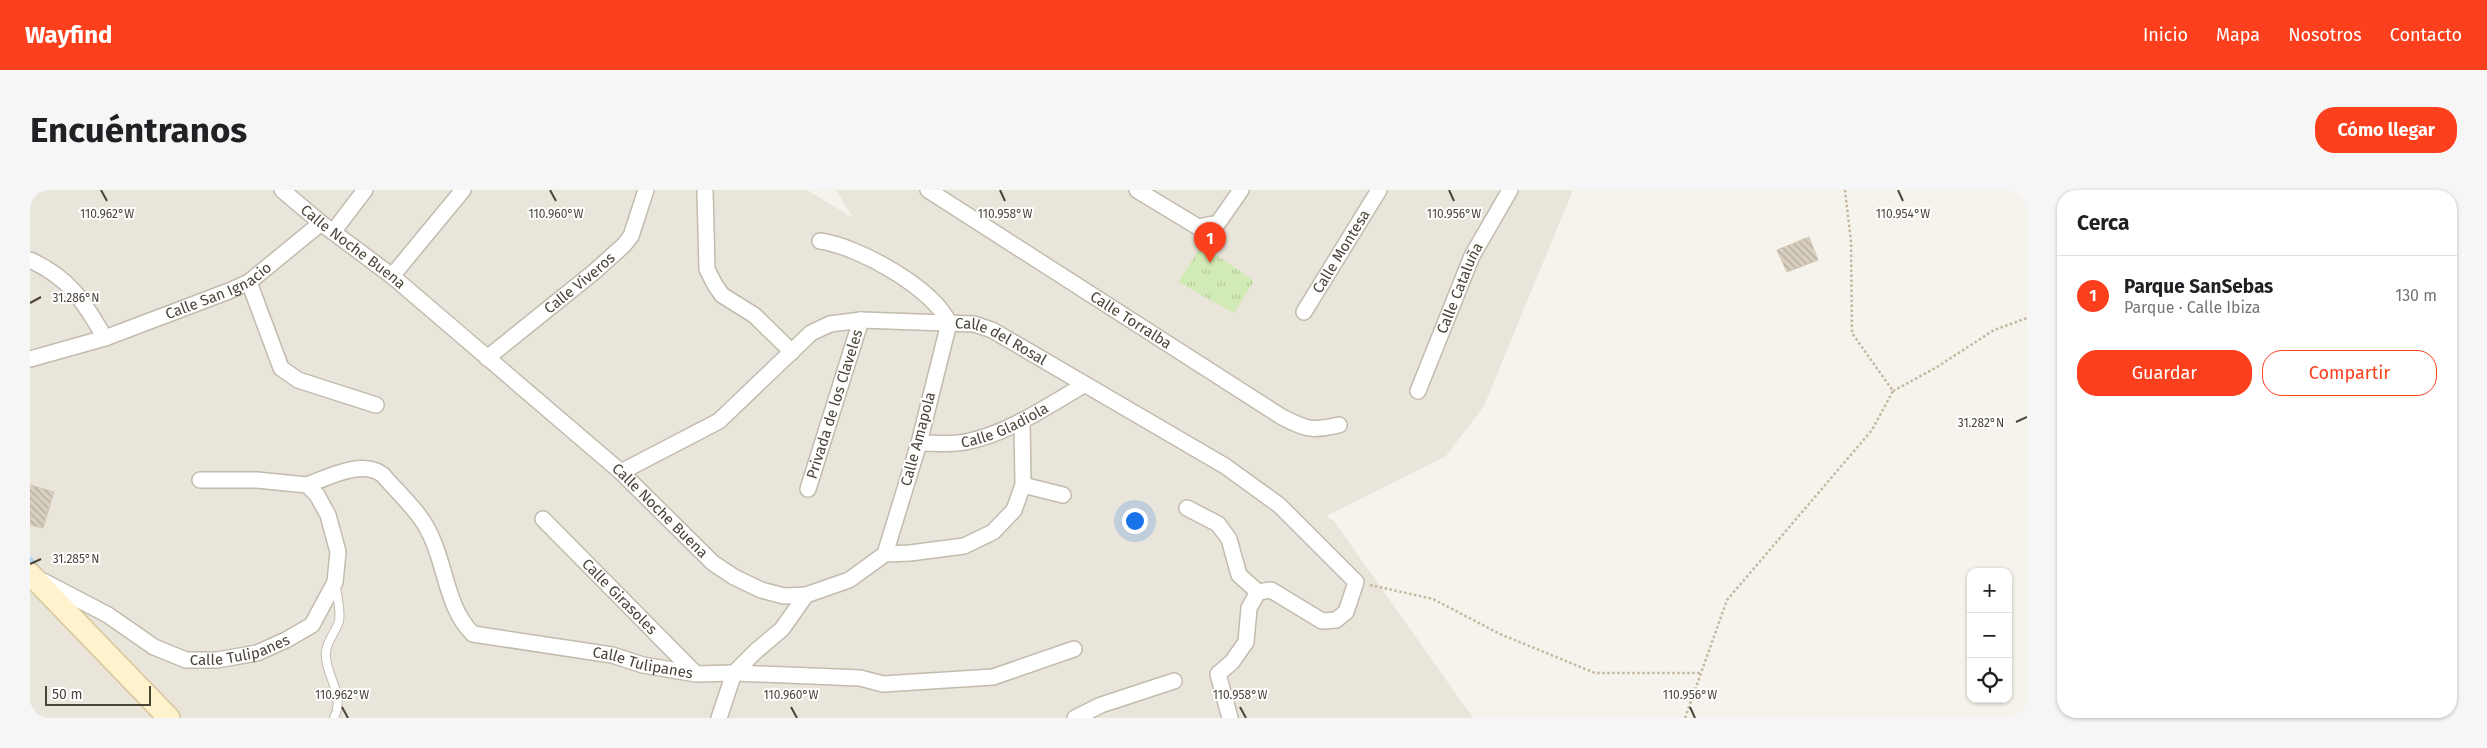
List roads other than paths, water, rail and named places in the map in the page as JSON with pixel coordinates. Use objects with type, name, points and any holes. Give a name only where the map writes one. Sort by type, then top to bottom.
[{"type":"street","name":"Calle Noche Buena","points":[[282,190],[327,228],[392,276],[621,472],[713,563],[734,577],[761,590],[784,596],[806,595],[849,580],[885,554]]},
{"type":"street","name":"Calle San Ignacio","points":[[30,359],[105,338],[249,282],[327,228],[365,190]]},
{"type":"street","points":[[392,276],[463,190]]},
{"type":"street","name":"Calle Viveros","points":[[487,358],[594,272],[624,245],[630,236],[646,190]]},
{"type":"street","points":[[705,190],[707,268],[715,285],[722,295],[754,316],[792,352]]},
{"type":"street","name":"Calle Torralba","points":[[928,190],[1282,416],[1301,426],[1317,430],[1340,424]]},
{"type":"street","points":[[1136,190],[1198,227],[1218,223],[1241,190]]},
{"type":"street","name":"Calle Montesa","points":[[1304,312],[1379,190]]},
{"type":"street","name":"Calle Cataluña","points":[[1418,391],[1472,256],[1510,190]]},
{"type":"street","points":[[820,241],[832,243],[860,253],[906,280],[938,305],[948,323]]},
{"type":"street","points":[[30,260],[50,269],[68,283],[84,303],[105,338]]},
{"type":"street","points":[[249,282],[281,368],[298,380],[376,405]]},
{"type":"street","name":"Calle del Rosal","points":[[621,472],[720,421],[811,333],[830,324],[861,320],[974,324],[992,330],[1225,466],[1279,505],[1356,582],[1346,612],[1336,620],[1322,621],[1271,590],[1258,592]]},
{"type":"street","name":"Privada de los Claveles","points":[[808,489],[861,320]]},
{"type":"street","name":"Calle Amapola","points":[[885,554],[919,443],[948,323]]},
{"type":"street","name":"Calle Gladiola","points":[[919,443],[965,442],[1022,421],[1084,385]]},
{"type":"street","points":[[885,554],[964,546],[993,532],[1014,510],[1024,485],[1022,421]]},
{"type":"street","name":"Calle Tulipanes","points":[[200,480],[257,480],[306,485],[356,469],[376,469],[384,475],[430,532],[456,609],[465,626],[473,634],[612,655],[643,665],[696,674],[734,673],[860,678],[884,684],[993,677],[1074,649]]},
{"type":"street","name":"Calle Tulipanes","points":[[30,576],[108,615],[154,647],[186,660],[217,660],[257,652],[286,640],[312,625],[335,582],[338,552],[328,515],[317,496],[306,485]]},
{"type":"street","points":[[1024,485],[1063,495]]},
{"type":"street","points":[[1187,508],[1218,524],[1229,539],[1239,575],[1258,592],[1249,608],[1246,642],[1232,662],[1218,674],[1230,718]]},
{"type":"street","name":"Calle Girasoles","points":[[544,519],[696,674]]},
{"type":"street","points":[[30,576],[169,718]]},
{"type":"street","points":[[719,718],[734,673],[756,651],[782,630],[806,595]]},
{"type":"street","points":[[1075,718],[1101,705],[1174,681]]},
{"type":"lane","points":[[334,718],[338,706],[338,698],[325,650],[339,621],[335,582]]},
{"type":"waterway","points":[[30,559],[39,569]]},
{"type":"place","name":"Parque SanSebas","points":[[1210,263]]}]
